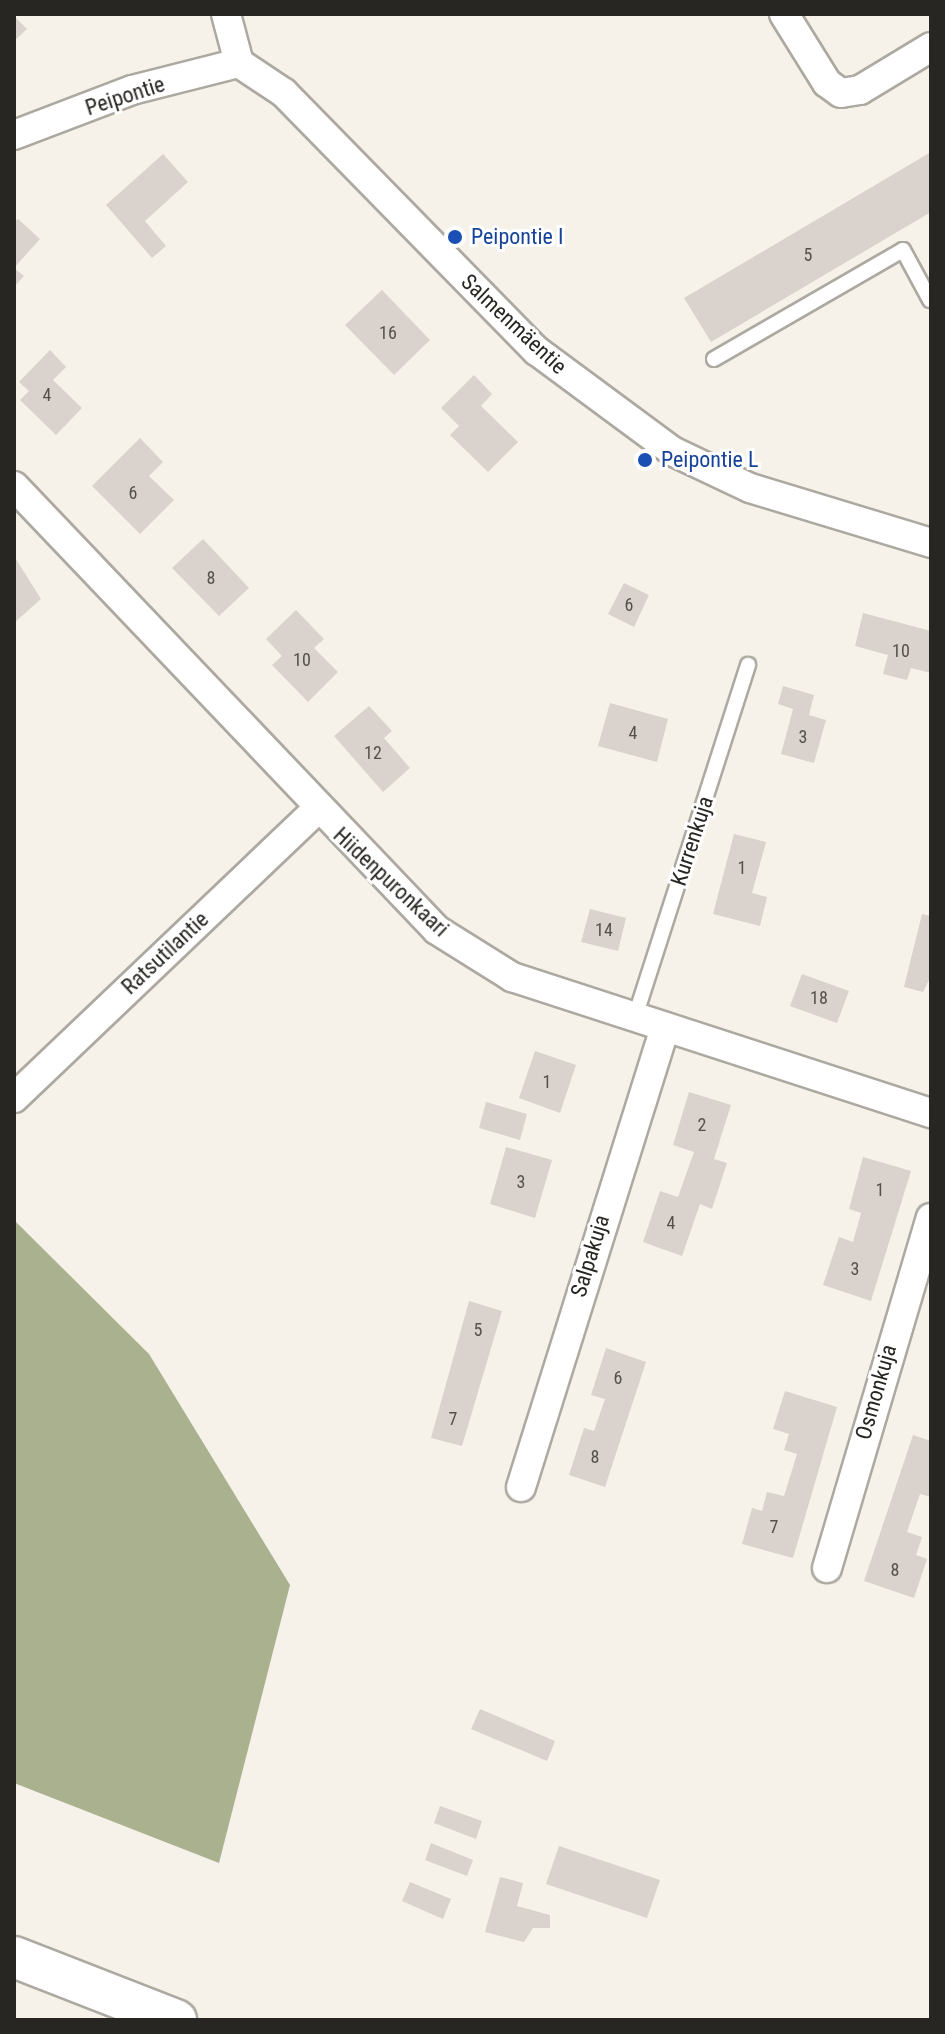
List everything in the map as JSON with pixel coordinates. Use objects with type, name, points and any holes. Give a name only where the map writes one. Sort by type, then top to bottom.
[{"type":"main road","points":[[14,1957],[176,2020]]},
{"type":"street","points":[[226,14],[239,63]]},
{"type":"street","points":[[784,14],[827,83],[841,93],[860,90],[931,47]]},
{"type":"street","name":"Peipontie","points":[[14,135],[132,90],[239,63]]},
{"type":"street","name":"Salmenmäentie","points":[[239,63],[284,93],[537,351],[672,451],[750,488],[931,543]]},
{"type":"street","name":"Hiidenpuronkaari","points":[[14,486],[316,810],[437,930],[512,977],[931,1113]]},
{"type":"street","name":"Ratsutilantie","points":[[14,1098],[316,810]]},
{"type":"street","name":"Salpakuja","points":[[521,1487],[665,1027]]},
{"type":"street","name":"Osmonkuja","points":[[827,1568],[931,1218]]},
{"type":"lane","points":[[714,359],[903,250],[930,300]]},
{"type":"lane","name":"Kurrenkuja","points":[[635,1017],[748,665]]},
{"type":"green space","points":[[14,1220],[149,1354],[290,1585],[219,1863],[14,1783]]},
{"type":"building","points":[[14,16],[27,29],[14,41]]},
{"type":"building","points":[[931,152],[931,212],[711,342],[684,298]]},
{"type":"building","points":[[163,154],[188,182],[145,221],[166,246],[152,258],[106,205]]},
{"type":"building","points":[[18,219],[40,239],[14,268],[14,222]]},
{"type":"building","points":[[14,268],[24,276],[14,287]]},
{"type":"building","points":[[382,290],[430,340],[394,375],[345,325]]},
{"type":"building","points":[[50,350],[66,367],[53,380],[82,408],[56,435],[20,400],[29,391],[19,382]]},
{"type":"building","points":[[474,375],[492,394],[481,406],[518,442],[488,472],[450,435],[459,426],[441,408]]},
{"type":"building","points":[[140,438],[163,462],[149,476],[174,500],[140,534],[92,486]]},
{"type":"building","points":[[203,539],[249,588],[219,616],[172,568]]},
{"type":"building","points":[[14,556],[41,599],[14,623]]},
{"type":"building","points":[[624,583],[649,595],[634,627],[608,614]]},
{"type":"building","points":[[296,610],[324,639],[314,648],[338,672],[308,702],[272,665],[282,656],[266,639]]},
{"type":"building","points":[[863,613],[931,631],[931,673],[911,668],[907,680],[883,674],[888,655],[855,646]]},
{"type":"building","points":[[783,686],[814,695],[809,715],[826,720],[814,763],[781,754],[793,709],[778,704]]},
{"type":"building","points":[[610,703],[668,719],[657,762],[598,746]]},
{"type":"building","points":[[369,706],[392,731],[384,738],[410,768],[383,792],[334,736]]},
{"type":"building","points":[[734,834],[766,842],[752,893],[767,897],[760,926],[713,914]]},
{"type":"building","points":[[590,909],[626,918],[618,951],[581,942]]},
{"type":"building","points":[[922,914],[931,916],[931,976],[923,992],[904,987]]},
{"type":"building","points":[[802,974],[849,991],[837,1023],[790,1006]]},
{"type":"building","points":[[535,1051],[576,1065],[560,1113],[519,1098]]},
{"type":"building","points":[[689,1092],[731,1105],[714,1159],[727,1163],[712,1209],[700,1204],[682,1256],[643,1242],[660,1191],[678,1197],[694,1152],[673,1145]]},
{"type":"building","points":[[486,1102],[527,1114],[520,1140],[479,1128]]},
{"type":"building","points":[[506,1147],[552,1160],[535,1218],[490,1204]]},
{"type":"building","points":[[863,1157],[911,1171],[871,1301],[823,1285],[839,1237],[853,1242],[861,1213],[849,1209]]},
{"type":"building","points":[[469,1301],[502,1311],[462,1446],[431,1438]]},
{"type":"building","points":[[606,1348],[646,1362],[605,1487],[569,1475],[584,1428],[594,1431],[605,1399],[591,1395]]},
{"type":"building","points":[[785,1391],[837,1407],[793,1558],[742,1544],[752,1508],[762,1511],[767,1492],[784,1496],[797,1454],[784,1450],[789,1434],[773,1429]]},
{"type":"building","points":[[913,1435],[931,1441],[931,1497],[920,1494],[907,1532],[922,1537],[916,1555],[927,1559],[914,1598],[864,1581]]},
{"type":"building","points":[[480,1709],[555,1741],[547,1761],[471,1729]]},
{"type":"building","points":[[440,1806],[482,1821],[476,1839],[434,1823]]},
{"type":"building","points":[[431,1843],[473,1860],[467,1876],[425,1860]]},
{"type":"building","points":[[559,1846],[660,1880],[647,1918],[546,1884]]},
{"type":"building","points":[[500,1877],[523,1883],[517,1906],[550,1915],[550,1928],[533,1928],[524,1942],[485,1932]]},
{"type":"building","points":[[410,1882],[451,1899],[443,1919],[402,1901]]},
{"type":"place","name":"Peipontie I","points":[[455,237]]},
{"type":"place","name":"Peipontie L","points":[[645,460]]}]
